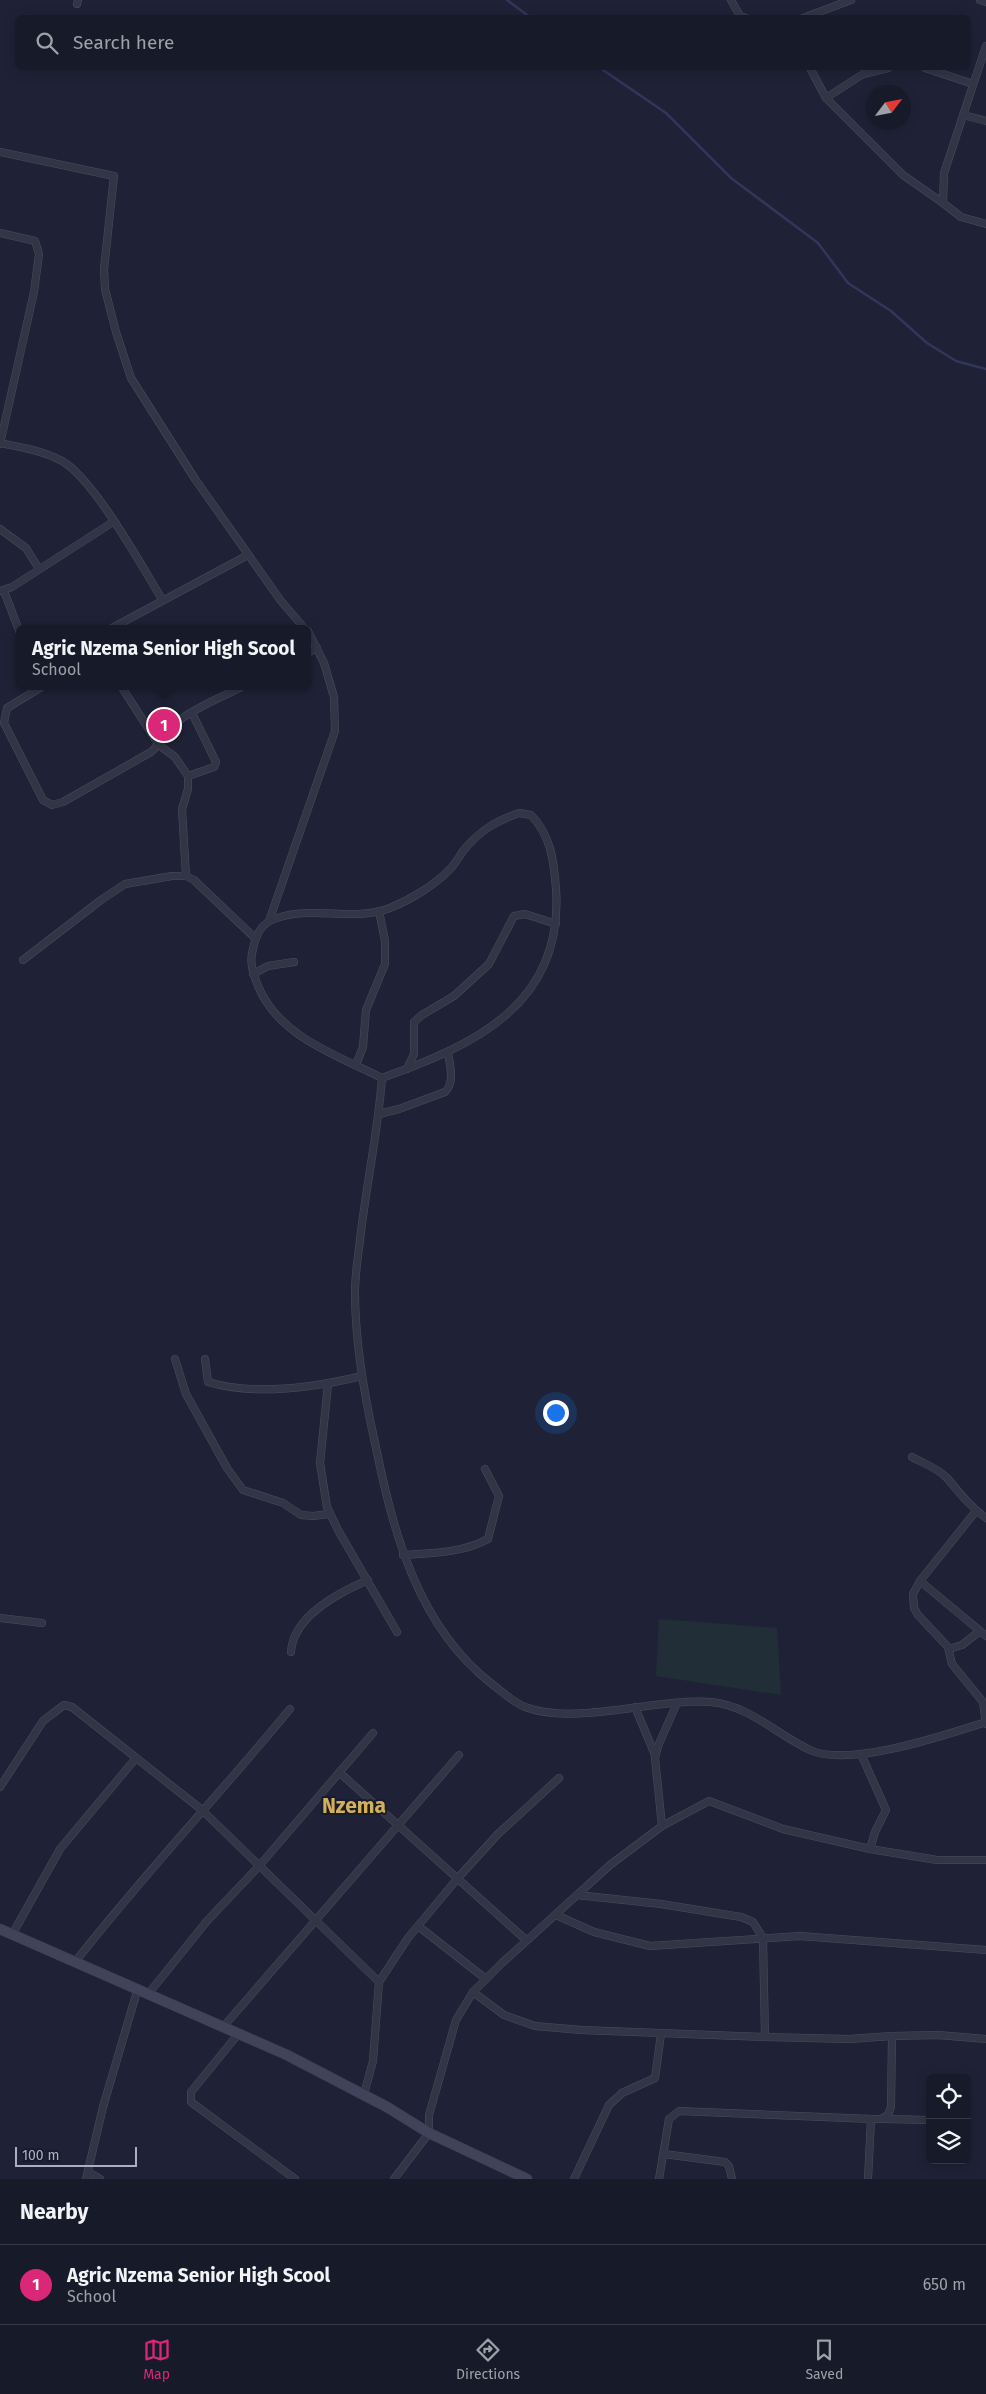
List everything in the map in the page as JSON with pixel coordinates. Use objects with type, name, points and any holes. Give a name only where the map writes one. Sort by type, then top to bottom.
[{"type":"street","points":[[731,0],[739,15]]},
{"type":"street","points":[[811,15],[851,0]]},
{"type":"street","points":[[980,0],[986,2]]},
{"type":"street","points":[[943,203],[944,173],[986,46]]},
{"type":"street","points":[[811,70],[826,98],[902,175],[961,217],[986,224]]},
{"type":"street","points":[[826,98],[863,74],[880,70]]},
{"type":"street","points":[[931,70],[973,84]]},
{"type":"street","points":[[963,115],[986,121]]},
{"type":"street","points":[[0,152],[114,176],[104,269],[105,289],[124,357],[132,378],[195,479],[281,602],[302,625]]},
{"type":"street","points":[[0,233],[35,240],[39,254],[34,292],[0,443],[48,455],[73,468],[98,499],[162,599]]},
{"type":"street","points":[[17,625],[2,591],[113,522]]},
{"type":"street","points":[[0,529],[26,548],[39,569]]},
{"type":"street","points":[[117,625],[162,599],[248,555]]},
{"type":"street","points":[[269,921],[291,915],[371,914],[379,911],[416,895],[450,870],[478,834],[499,820],[519,813],[531,815],[548,838],[554,865],[556,924],[554,940],[530,990],[493,1027],[448,1053],[382,1078],[308,1041],[279,1020],[260,992],[253,974],[251,953],[255,938],[269,921],[335,731],[334,697],[317,648],[311,637]]},
{"type":"street","points":[[311,651],[317,648]]},
{"type":"street","points":[[36,690],[18,699],[3,711],[4,723],[43,800],[52,805],[63,802],[151,752],[159,744],[167,731],[180,719],[235,690]]},
{"type":"street","points":[[124,690],[159,744],[175,757],[188,776],[188,789],[182,809],[186,876]]},
{"type":"street","points":[[188,776],[214,767],[216,762],[192,713]]},
{"type":"street","points":[[23,960],[101,900],[125,884],[172,876],[186,876],[201,887],[255,938]]},
{"type":"street","points":[[356,1065],[363,1047],[366,1010],[385,964],[385,941],[379,911]]},
{"type":"street","points":[[407,1069],[414,1054],[414,1022],[422,1015],[454,996],[489,964],[514,916],[525,914],[556,924]]},
{"type":"street","points":[[253,974],[268,966],[294,962]]},
{"type":"street","points":[[379,1114],[399,1109],[445,1092],[449,1088],[450,1081],[448,1053]]},
{"type":"street","points":[[382,1078],[379,1114],[365,1190],[355,1291],[362,1376],[387,1504],[417,1589],[434,1620],[484,1677],[522,1706],[541,1712],[561,1714],[677,1703],[711,1702],[734,1708],[790,1740],[824,1755],[836,1756],[860,1754],[943,1736],[986,1723],[982,1702],[952,1664],[949,1649],[918,1615],[914,1608],[914,1594],[920,1581],[976,1511]]},
{"type":"street","points":[[176,1358],[186,1394],[227,1468],[243,1490],[283,1504],[301,1515],[329,1514]]},
{"type":"street","points":[[205,1359],[208,1382],[221,1386],[245,1388],[328,1384],[362,1376]]},
{"type":"street","points":[[328,1384],[320,1463],[329,1514],[397,1632]]},
{"type":"street","points":[[912,1457],[946,1476],[952,1487],[976,1511],[986,1518]]},
{"type":"street","points":[[404,1555],[472,1546],[488,1539],[499,1496],[485,1469]]},
{"type":"street","points":[[291,1652],[292,1639],[316,1610],[332,1596],[368,1580]]},
{"type":"street","points":[[920,1581],[983,1633],[962,1645],[949,1649]]},
{"type":"street","points":[[0,1618],[42,1623]]},
{"type":"street","points":[[662,1826],[656,1758],[658,1746],[677,1703]]},
{"type":"street","points":[[0,1787],[44,1721],[64,1705],[79,1710],[202,1810],[379,1982]]},
{"type":"street","points":[[635,1707],[656,1758]]},
{"type":"street","points":[[76,1961],[147,1872],[290,1709]]},
{"type":"street","points":[[149,1993],[207,1921],[260,1865],[373,1733]]},
{"type":"street","points":[[860,1754],[886,1810],[875,1832],[870,1849]]},
{"type":"street","points":[[224,2026],[459,1755]]},
{"type":"street","points":[[13,1934],[60,1849],[136,1758]]},
{"type":"street","points":[[340,1772],[526,1940]]},
{"type":"street","points":[[364,2094],[372,2061],[379,1982],[418,1926],[457,1879],[498,1834],[559,1778]]},
{"type":"street","points":[[394,2179],[428,2132],[429,2115],[454,2026],[460,2011],[473,1992],[526,1940],[610,1865],[662,1826],[708,1801],[783,1829],[870,1849],[937,1860],[986,1860]]},
{"type":"street","points":[[577,1895],[661,1904],[742,1917],[753,1922],[763,1938],[765,2037]]},
{"type":"street","points":[[556,1915],[594,1932],[650,1946],[800,1936],[986,1950]]},
{"type":"street","points":[[418,1926],[486,1979]]},
{"type":"street","points":[[0,1929],[288,2055],[364,2094],[428,2132],[527,2179]]},
{"type":"street","points":[[100,2179],[87,2175],[103,2107],[138,1988]]},
{"type":"street","points":[[473,1992],[504,2015],[526,2024],[581,2030],[849,2039],[938,2035],[986,2039]]},
{"type":"street","points":[[239,2033],[191,2092],[191,2102],[296,2179]]},
{"type":"street","points":[[574,2179],[609,2105],[622,2093],[655,2078],[661,2034]]},
{"type":"street","points":[[881,2119],[888,2116],[891,2107],[892,2036]]},
{"type":"street","points":[[659,2179],[668,2119],[679,2111],[926,2120]]},
{"type":"street","points":[[868,2179],[871,2119]]},
{"type":"street","points":[[664,2154],[725,2162],[729,2166],[732,2179]]},
{"type":"shaded area","points":[[659,1619],[777,1628],[781,1695],[656,1676]]},
{"type":"waterway","points":[[507,0],[527,15]]},
{"type":"waterway","points":[[603,70],[666,113],[731,178],[818,243],[848,283],[891,311],[927,343],[956,361],[986,369]]},
{"type":"place","name":"Agric Nzema Senior High Scool","points":[[164,725]]},
{"type":"district","name":"Nzema","points":[[354,1806]]}]
